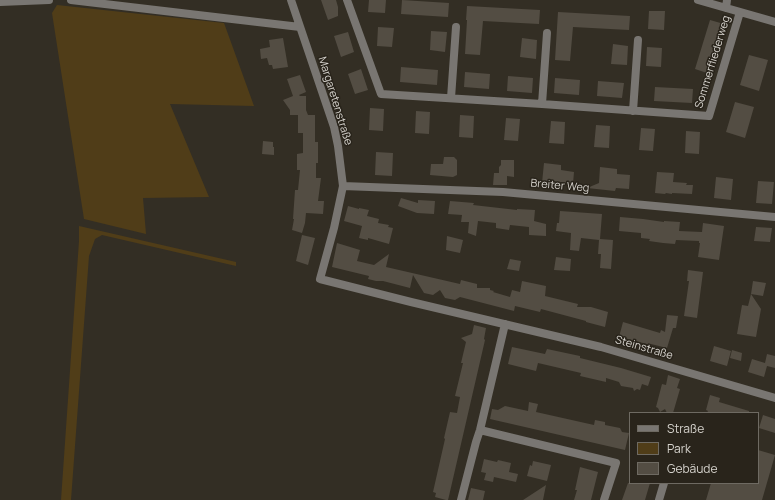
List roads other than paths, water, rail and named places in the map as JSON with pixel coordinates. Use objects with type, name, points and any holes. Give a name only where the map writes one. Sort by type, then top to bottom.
[{"type":"street","points":[[0,2],[49,0]]},
{"type":"street","points":[[71,0],[300,28]]},
{"type":"street","name":"Margaretenstraße","points":[[291,0],[334,127],[343,186],[334,228],[320,280]]},
{"type":"street","name":"Sommerfliederweg","points":[[347,0],[381,94],[709,116],[740,12]]},
{"type":"street","points":[[698,0],[727,4],[740,12],[775,22]]},
{"type":"street","points":[[451,98],[456,27]]},
{"type":"street","points":[[542,104],[547,33]]},
{"type":"street","points":[[633,111],[638,40]]},
{"type":"street","name":"Breiter Weg","points":[[343,186],[503,192],[775,217]]},
{"type":"street","name":"Steinstraße","points":[[320,280],[601,347],[775,398]]},
{"type":"street","points":[[461,500],[480,430],[505,324]]},
{"type":"street","points":[[480,430],[616,463],[604,500]]},
{"type":"street","points":[[659,500],[664,484]]}]
